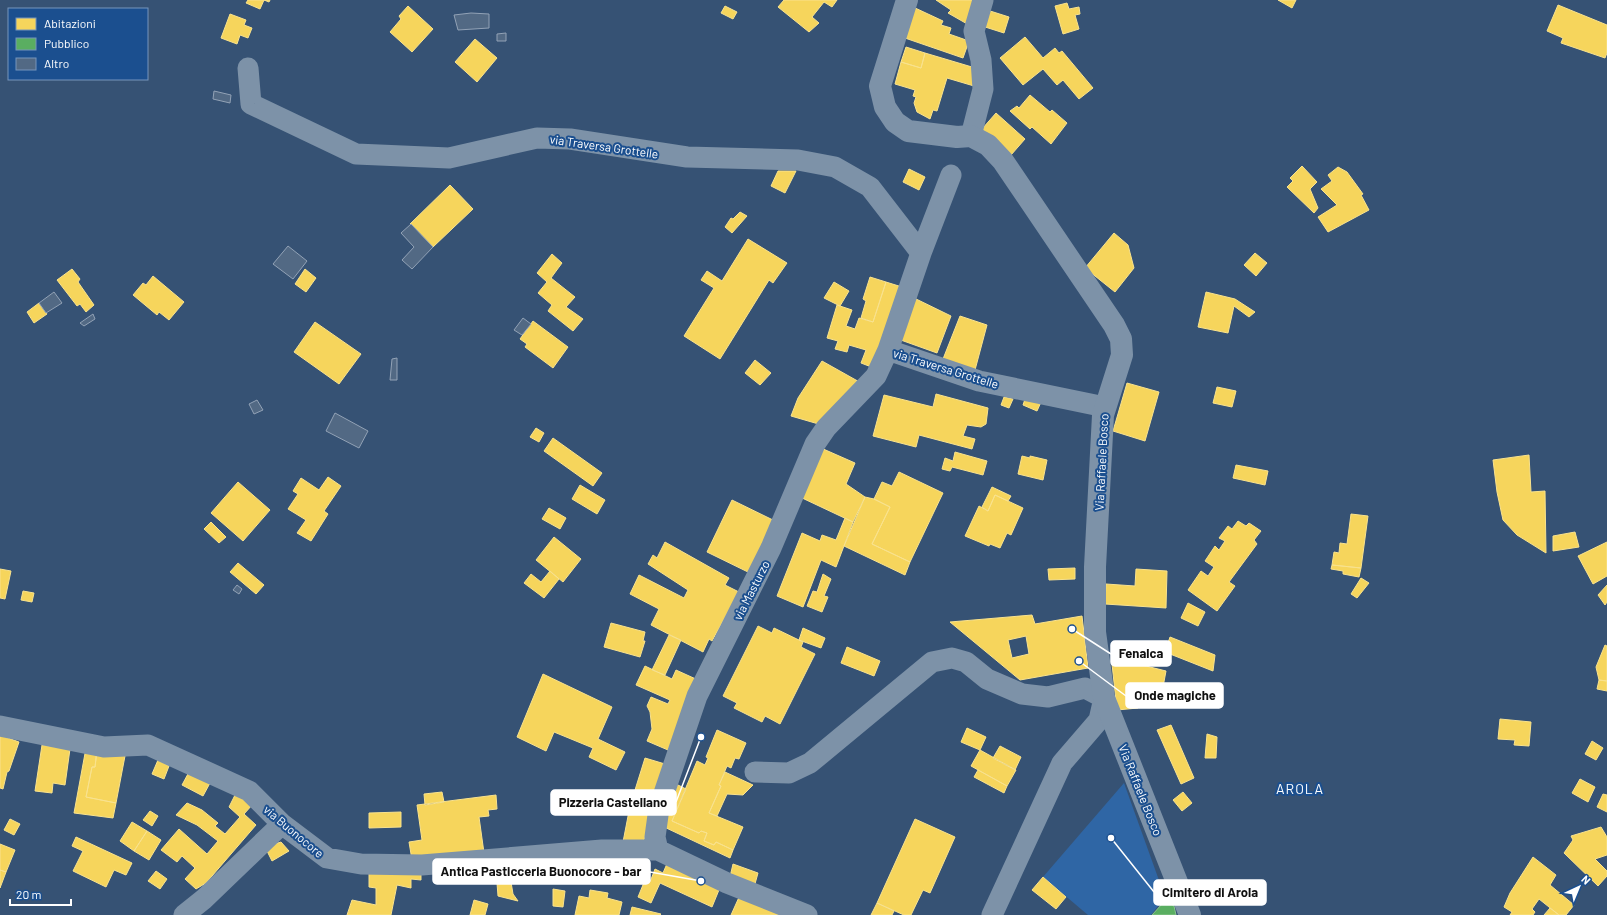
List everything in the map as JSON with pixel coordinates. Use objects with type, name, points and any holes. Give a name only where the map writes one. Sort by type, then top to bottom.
[{"type":"street","name":"Via Raffaele Bosco","points":[[907,0],[880,86],[885,107],[895,122],[908,131],[957,137],[971,136],[988,145],[1003,161],[1114,325],[1121,339],[1122,355],[1102,415],[1095,567],[1094,632],[1104,698],[1190,915]]},
{"type":"street","points":[[971,136],[983,89],[981,60],[974,31],[983,0]]},
{"type":"street","name":"via Traversa Grottelle","points":[[248,68],[251,104],[356,154],[450,158],[537,138],[570,139],[687,157],[798,160],[834,166],[870,187],[921,253]]},
{"type":"street","name":"via Traversa Grottelle","points":[[951,175],[921,253],[888,350],[979,381],[1105,406]]},
{"type":"street","name":"via Masturzo","points":[[658,850],[655,837],[658,808],[697,696],[771,548],[815,444],[826,428],[876,376],[888,350]]},
{"type":"street","points":[[755,772],[790,773],[810,764],[932,662],[952,658],[966,662],[987,678],[1022,694],[1048,697],[1085,688],[1104,698],[1099,720],[1062,763],[992,915]]},
{"type":"street","name":"via Buonocore","points":[[0,726],[104,747],[148,745],[249,791],[282,824],[327,858],[361,864],[422,865],[602,850],[658,850],[727,883],[807,915]]},
{"type":"street","points":[[184,915],[204,899],[282,824]]},
{"type":"shaded area","points":[[1124,783],[1165,897],[1151,915],[1088,915],[1043,877]]},
{"type":"building: Abitazioni","points":[[248,0],[264,0],[260,9],[246,3]]},
{"type":"building: Abitazioni","points":[[784,0],[837,0],[832,7],[824,2],[812,17],[819,23],[809,32],[778,7]]},
{"type":"building: Abitazioni","points":[[936,0],[978,0],[969,25],[948,13],[951,10]]},
{"type":"building: Abitazioni","points":[[1278,0],[1296,0],[1292,8]]},
{"type":"building: Abitazioni","points":[[1067,3],[1069,9],[1079,7],[1080,14],[1075,15],[1079,29],[1063,34],[1055,6]]},
{"type":"building: Abitazioni","points":[[1558,5],[1607,25],[1607,53],[1605,58],[1561,43],[1563,38],[1547,31]]},
{"type":"building: Abitazioni","points":[[408,6],[433,29],[412,52],[390,32],[401,19],[399,16]]},
{"type":"building: Abitazioni","points":[[725,6],[737,12],[733,19],[721,13]]},
{"type":"building: Abitazioni","points":[[913,7],[943,21],[941,25],[951,28],[949,34],[969,41],[963,58],[902,37]]},
{"type":"building: Abitazioni","points":[[987,10],[1009,17],[1004,33],[982,26]]},
{"type":"building: Abitazioni","points":[[230,14],[246,20],[244,25],[252,28],[248,38],[240,35],[237,44],[221,38]]},
{"type":"building: Abitazioni","points":[[1025,37],[1043,58],[1055,48],[1059,53],[1062,51],[1093,88],[1079,99],[1063,80],[1057,85],[1043,69],[1023,85],[1000,58]]},
{"type":"building: Abitazioni","points":[[475,39],[497,58],[477,82],[455,62]]},
{"type":"building: Abitazioni","points":[[906,47],[925,53],[921,68],[901,62]]},
{"type":"building: Abitazioni","points":[[925,53],[972,67],[974,86],[947,78],[937,111],[933,110],[930,119],[917,112],[914,103],[916,97],[913,96],[915,90],[895,84],[901,62],[921,68]]},
{"type":"building: Abitazioni","points":[[1030,95],[1050,112],[1052,110],[1067,123],[1051,144],[1032,127],[1030,129],[1010,111],[1017,106],[1019,108]]},
{"type":"building: Abitazioni","points":[[996,113],[1025,139],[1011,155],[982,129]]},
{"type":"building: Abitazioni","points":[[1302,166],[1317,182],[1310,189],[1318,208],[1314,213],[1287,187],[1293,181],[1290,178]]},
{"type":"building: Abitazioni","points":[[1338,167],[1347,172],[1363,194],[1361,195],[1369,210],[1328,232],[1318,217],[1337,205],[1321,189],[1332,181],[1328,175]]},
{"type":"building: Abitazioni","points":[[909,169],[925,177],[919,190],[903,182]]},
{"type":"building: Abitazioni","points":[[778,171],[796,171],[785,193],[771,186]]},
{"type":"building: Abitazioni","points":[[450,185],[473,209],[433,247],[410,224]]},
{"type":"building: Abitazioni","points":[[740,212],[747,216],[732,233],[725,227],[731,218],[733,219]]},
{"type":"building: Abitazioni","points":[[1114,233],[1128,245],[1134,268],[1115,292],[1085,268]]},
{"type":"building: Abitazioni","points":[[748,239],[787,263],[773,283],[769,280],[720,359],[684,336],[714,288],[701,280],[707,271],[722,281]]},
{"type":"building: Abitazioni","points":[[1255,253],[1267,263],[1256,276],[1244,265]]},
{"type":"building: Abitazioni","points":[[552,254],[562,263],[551,278],[575,297],[566,307],[583,319],[573,331],[548,311],[552,305],[538,293],[547,282],[537,273]]},
{"type":"building: Abitazioni","points":[[72,269],[80,279],[78,282],[94,305],[86,312],[80,304],[77,306],[57,280]]},
{"type":"building: Abitazioni","points":[[305,269],[316,278],[306,292],[295,284]]},
{"type":"building: Abitazioni","points":[[153,276],[184,302],[169,320],[159,312],[157,315],[133,295],[143,283],[146,285]]},
{"type":"building: Abitazioni","points":[[870,277],[886,282],[873,322],[861,318],[866,301],[863,299]]},
{"type":"building: Abitazioni","points":[[834,282],[849,291],[840,306],[824,298]]},
{"type":"building: Abitazioni","points":[[886,282],[902,287],[874,368],[861,363],[866,350],[849,345],[847,352],[835,349],[838,341],[827,338],[837,305],[852,310],[846,326],[855,329],[859,318],[873,322]]},
{"type":"building: Abitazioni","points":[[1206,292],[1235,299],[1255,312],[1249,317],[1234,306],[1228,333],[1198,327]]},
{"type":"building: Abitazioni","points":[[912,297],[951,316],[937,353],[898,339]]},
{"type":"building: Abitazioni","points":[[39,303],[47,314],[34,323],[27,312]]},
{"type":"building: Abitazioni","points":[[960,316],[987,325],[975,370],[943,359]]},
{"type":"building: Abitazioni","points":[[533,321],[568,347],[553,368],[525,347],[527,344],[520,339]]},
{"type":"building: Abitazioni","points":[[315,322],[361,354],[339,384],[294,352]]},
{"type":"building: Abitazioni","points":[[755,360],[771,373],[760,385],[745,373]]},
{"type":"building: Abitazioni","points":[[822,361],[863,384],[822,425],[791,416],[798,398]]},
{"type":"building: Abitazioni","points":[[1127,383],[1159,392],[1145,441],[1113,431]]},
{"type":"building: Abitazioni","points":[[1217,387],[1236,391],[1232,407],[1213,403]]},
{"type":"building: Abitazioni","points":[[936,394],[988,408],[986,424],[981,427],[967,425],[963,436],[975,439],[972,449],[919,435],[916,447],[873,436],[884,395],[933,407]]},
{"type":"building: Abitazioni","points":[[1026,396],[1041,402],[1037,411],[1023,405]]},
{"type":"building: Abitazioni","points":[[1004,397],[1013,399],[1009,408],[1001,405]]},
{"type":"building: Abitazioni","points":[[536,428],[544,433],[539,442],[530,437]]},
{"type":"building: Abitazioni","points":[[553,438],[602,473],[593,486],[544,451]]},
{"type":"building: Abitazioni","points":[[821,448],[855,463],[846,484],[865,497],[853,522],[800,497]]},
{"type":"building: Abitazioni","points":[[955,452],[987,461],[983,475],[952,467],[950,471],[942,469],[945,458],[953,461]]},
{"type":"building: Abitazioni","points":[[1529,455],[1531,492],[1545,491],[1546,553],[1517,535],[1503,520],[1497,492],[1493,460]]},
{"type":"building: Abitazioni","points":[[1022,456],[1030,458],[1030,456],[1047,460],[1043,480],[1018,474]]},
{"type":"building: Abitazioni","points":[[1236,465],[1268,471],[1265,485],[1233,478]]},
{"type":"building: Abitazioni","points":[[899,472],[943,493],[910,562],[872,544],[890,507],[874,499],[882,482],[892,486]]},
{"type":"building: Abitazioni","points":[[328,477],[341,486],[324,511],[328,514],[311,541],[297,533],[306,520],[288,509],[298,494],[293,491],[301,478],[319,490]]},
{"type":"building: Abitazioni","points":[[238,482],[270,510],[243,541],[211,513]]},
{"type":"building: Abitazioni","points":[[580,485],[605,500],[597,514],[572,499]]},
{"type":"building: Abitazioni","points":[[992,487],[1011,496],[1008,501],[995,495],[988,511],[982,507]]},
{"type":"building: Abitazioni","points":[[995,495],[1023,508],[1011,535],[1007,533],[1000,548],[990,544],[989,546],[965,536],[979,506],[988,511]]},
{"type":"building: Abitazioni","points":[[865,497],[874,499],[890,507],[872,544],[910,562],[905,575],[844,546]]},
{"type":"building: Abitazioni","points":[[732,500],[775,521],[750,573],[707,552]]},
{"type":"building: Abitazioni","points":[[549,508],[566,518],[560,529],[542,519]]},
{"type":"building: Abitazioni","points":[[1351,514],[1368,516],[1361,568],[1332,565],[1334,552],[1339,553],[1340,543],[1347,544]]},
{"type":"building: Abitazioni","points":[[845,518],[853,522],[836,567],[821,560],[803,607],[777,596],[802,533],[820,541],[822,535],[836,540]]},
{"type":"building: Abitazioni","points":[[1238,521],[1246,526],[1249,523],[1261,531],[1254,540],[1257,544],[1229,582],[1235,586],[1217,611],[1188,590],[1201,571],[1208,576],[1214,567],[1205,561],[1215,546],[1219,550],[1225,541],[1219,538],[1228,526],[1232,529]]},
{"type":"building: Abitazioni","points":[[211,522],[226,537],[219,543],[204,529]]},
{"type":"building: Abitazioni","points":[[1575,532],[1579,547],[1553,551],[1553,536]]},
{"type":"building: Abitazioni","points":[[554,537],[581,559],[563,582],[536,560]]},
{"type":"building: Abitazioni","points":[[665,542],[729,578],[725,585],[739,592],[712,641],[709,639],[703,652],[651,625],[659,609],[630,594],[639,575],[684,598],[688,590],[648,564],[653,555],[657,558]]},
{"type":"building: Abitazioni","points":[[1607,542],[1607,576],[1593,584],[1578,556]]},
{"type":"building: Abitazioni","points":[[238,563],[264,585],[256,594],[230,572]]},
{"type":"building: Abitazioni","points":[[1332,565],[1361,568],[1359,577],[1343,574],[1343,571],[1331,569]]},
{"type":"building: Abitazioni","points":[[1075,568],[1075,579],[1049,580],[1048,569]]},
{"type":"building: Abitazioni","points":[[0,569],[11,571],[5,599],[0,598]]},
{"type":"building: Abitazioni","points":[[1136,569],[1167,571],[1166,608],[1105,604],[1106,584],[1135,586]]},
{"type":"building: Abitazioni","points":[[550,571],[559,579],[544,598],[524,583],[531,574],[541,582]]},
{"type":"building: Abitazioni","points":[[823,574],[831,579],[824,596],[828,597],[822,612],[807,606],[813,591],[817,592]]},
{"type":"building: Abitazioni","points":[[1361,578],[1369,583],[1357,598],[1351,594]]},
{"type":"building: Abitazioni","points":[[1607,585],[1607,602],[1605,605],[1598,595]]},
{"type":"building: Abitazioni","points":[[23,591],[34,593],[32,602],[21,600]]},
{"type":"building: Abitazioni","points":[[1188,603],[1205,612],[1198,626],[1181,618]]},
{"type":"building: Abitazioni","points":[[1032,615],[1035,624],[1082,616],[1088,668],[1020,680],[950,622]],"holes":[[[1026,636],[1029,654],[1012,658],[1008,640]]]},
{"type":"building: Abitazioni","points":[[611,623],[645,632],[643,641],[645,641],[640,657],[604,647]]},
{"type":"building: Abitazioni","points":[[758,626],[772,633],[774,628],[803,642],[801,647],[815,654],[780,724],[765,716],[762,722],[734,708],[737,703],[723,696]]},
{"type":"building: Abitazioni","points":[[803,628],[825,638],[821,648],[799,640]]},
{"type":"building: Abitazioni","points":[[669,635],[681,640],[665,675],[652,670]]},
{"type":"building: Abitazioni","points":[[1170,637],[1215,655],[1213,671],[1165,652]]},
{"type":"building: Abitazioni","points":[[1605,645],[1607,646],[1607,681],[1599,680],[1596,667]]},
{"type":"building: Abitazioni","points":[[847,647],[880,661],[874,676],[841,663]]},
{"type":"building: Abitazioni","points":[[1130,662],[1166,671],[1163,687],[1168,688],[1161,705],[1142,701],[1144,695],[1136,695],[1138,708],[1117,710],[1112,664]]},
{"type":"building: Abitazioni","points":[[645,666],[672,679],[676,670],[698,680],[668,750],[647,741],[652,729],[650,712],[647,706],[651,697],[668,704],[670,700],[636,685]]},
{"type":"building: Abitazioni","points":[[543,674],[612,707],[598,739],[625,752],[616,770],[589,757],[593,748],[554,732],[546,751],[517,737]]},
{"type":"building: Abitazioni","points":[[1599,680],[1607,681],[1607,691],[1597,689]]},
{"type":"building: Abitazioni","points":[[1500,719],[1531,722],[1529,746],[1514,745],[1515,740],[1498,739]]},
{"type":"building: Abitazioni","points":[[1171,725],[1194,778],[1181,784],[1157,730]]},
{"type":"building: Abitazioni","points":[[967,728],[986,737],[980,750],[961,742]]},
{"type":"building: Abitazioni","points":[[717,730],[746,743],[739,759],[735,758],[731,768],[727,766],[719,785],[721,786],[709,813],[743,827],[733,850],[716,842],[714,845],[704,841],[707,833],[701,831],[699,833],[672,821],[697,761],[705,765],[708,758],[706,757]]},
{"type":"building: Abitazioni","points":[[1207,734],[1217,737],[1216,758],[1205,758]]},
{"type":"building: Abitazioni","points":[[0,735],[19,742],[9,771],[7,772],[3,789],[0,788]]},
{"type":"building: Abitazioni","points":[[1592,741],[1603,748],[1596,760],[1585,754]]},
{"type":"building: Abitazioni","points":[[42,745],[70,749],[65,785],[53,783],[52,793],[35,791]]},
{"type":"building: Abitazioni","points":[[1000,746],[1021,757],[1015,770],[993,758]]},
{"type":"building: Abitazioni","points":[[86,748],[97,750],[95,767],[92,767],[86,797],[116,803],[113,818],[74,813]]},
{"type":"building: Abitazioni","points":[[97,750],[125,756],[116,803],[86,797],[92,767],[95,767]]},
{"type":"building: Abitazioni","points":[[980,750],[1016,770],[1007,786],[971,766]]},
{"type":"building: Abitazioni","points":[[645,758],[665,764],[642,847],[623,842],[630,806]]},
{"type":"building: Abitazioni","points":[[158,760],[169,766],[164,779],[152,774]]},
{"type":"building: Abitazioni","points":[[978,770],[1007,786],[1004,793],[974,777]]},
{"type":"building: Abitazioni","points":[[189,772],[210,783],[203,796],[182,785]]},
{"type":"building: Abitazioni","points":[[725,772],[753,785],[743,795],[727,794],[717,816],[709,813],[721,786],[719,785]]},
{"type":"building: Abitazioni","points":[[1580,779],[1595,787],[1588,802],[1572,793]]},
{"type":"building: Abitazioni","points":[[674,783],[686,789],[672,821],[699,833],[701,831],[707,833],[704,841],[714,845],[716,842],[733,850],[730,858],[662,826]]},
{"type":"building: Abitazioni","points":[[442,792],[444,802],[425,805],[424,794]]},
{"type":"building: Abitazioni","points":[[1183,792],[1192,803],[1182,811],[1173,800]]},
{"type":"building: Abitazioni","points":[[236,793],[253,804],[244,814],[256,825],[206,883],[196,889],[185,879],[195,868],[182,856],[177,862],[161,850],[179,829],[207,854],[218,841],[197,825],[176,815],[187,803],[202,810],[218,823],[215,826],[225,834],[240,817],[229,807]]},
{"type":"building: Abitazioni","points":[[1603,794],[1607,795],[1607,812],[1597,807]]},
{"type":"building: Abitazioni","points":[[496,795],[497,809],[488,810],[489,816],[479,817],[484,853],[412,860],[409,842],[422,840],[417,805]]},
{"type":"building: Abitazioni","points":[[150,811],[158,816],[152,826],[143,820]]},
{"type":"building: Abitazioni","points":[[401,812],[401,827],[369,828],[369,813]]},
{"type":"building: Abitazioni","points":[[10,819],[20,824],[14,835],[4,830]]},
{"type":"building: Abitazioni","points":[[915,819],[955,837],[930,893],[923,890],[911,915],[904,915],[877,903]]},
{"type":"building: Abitazioni","points":[[132,822],[147,831],[134,851],[120,841]]},
{"type":"building: Abitazioni","points":[[1601,827],[1607,837],[1607,855],[1595,859],[1607,871],[1607,876],[1598,886],[1564,853],[1573,840],[1571,836]]},
{"type":"building: Abitazioni","points":[[147,831],[161,840],[149,860],[134,851]]},
{"type":"building: Abitazioni","points":[[76,837],[132,863],[126,875],[114,870],[106,887],[73,871],[83,851],[72,846]]},
{"type":"building: Abitazioni","points":[[281,842],[289,851],[272,861],[265,847]]},
{"type":"building: Abitazioni","points":[[0,844],[15,850],[6,872],[0,870]]},
{"type":"building: Abitazioni","points":[[603,854],[628,856],[624,867],[640,870],[635,883],[599,874]]},
{"type":"building: Abitazioni","points":[[1533,857],[1556,875],[1550,885],[1574,905],[1566,915],[1559,915],[1539,899],[1532,909],[1535,912],[1533,915],[1510,915],[1512,912],[1504,907],[1510,893]]},
{"type":"building: Abitazioni","points":[[669,859],[721,885],[712,907],[660,883],[651,903],[638,897],[645,880],[650,882],[655,869],[663,873]]},
{"type":"building: Abitazioni","points":[[733,864],[758,873],[753,891],[729,881]]},
{"type":"building: Abitazioni","points":[[369,869],[421,869],[421,880],[411,879],[411,888],[397,885],[391,915],[347,915],[352,900],[376,905],[376,888],[369,887]]},
{"type":"building: Abitazioni","points":[[0,870],[6,872],[0,888]]},
{"type":"building: Abitazioni","points":[[156,871],[167,879],[160,889],[148,881]]},
{"type":"building: Abitazioni","points":[[1043,877],[1066,897],[1056,909],[1032,890]]},
{"type":"building: Abitazioni","points":[[511,882],[513,894],[518,901],[498,896],[497,883]]},
{"type":"building: Abitazioni","points":[[553,889],[565,891],[563,907],[553,906]]},
{"type":"building: Abitazioni","points":[[590,890],[608,893],[607,898],[622,902],[619,915],[575,915],[579,896],[589,898]]},
{"type":"building: Abitazioni","points":[[740,895],[783,915],[731,915]]},
{"type":"building: Abitazioni","points":[[474,900],[488,904],[485,915],[470,915]]},
{"type":"building: Abitazioni","points":[[877,903],[894,911],[892,915],[871,915]]},
{"type":"building: Abitazioni","points":[[632,907],[661,914],[630,915]]},
{"type":"building: Abitazioni","points":[[1550,908],[1559,915],[1544,915]]},
{"type":"building: Pubblico","points":[[1169,903],[1174,906],[1176,915],[1152,915],[1162,904]]},
{"type":"building: Altro","points":[[471,13],[489,14],[489,28],[458,30],[454,15]]},
{"type":"building: Altro","points":[[506,33],[506,41],[497,41],[497,34]]},
{"type":"building: Altro","points":[[214,91],[231,95],[230,103],[213,99]]},
{"type":"building: Altro","points":[[411,224],[433,247],[412,269],[402,260],[414,247],[401,233]]},
{"type":"building: Altro","points":[[288,246],[307,261],[293,279],[273,264]]},
{"type":"building: Altro","points":[[54,292],[62,303],[46,313],[39,303]]},
{"type":"building: Altro","points":[[93,314],[95,319],[84,326],[80,323]]},
{"type":"building: Altro","points":[[523,318],[531,324],[522,335],[514,330]]},
{"type":"building: Altro","points":[[397,358],[397,380],[390,380],[392,359]]},
{"type":"building: Altro","points":[[257,400],[263,410],[254,414],[249,404]]},
{"type":"building: Altro","points":[[335,413],[368,431],[359,448],[326,431]]},
{"type":"building: Altro","points":[[237,585],[242,589],[239,594],[233,590]]},
{"type":"place","name":"Fenalca","points":[[1072,629]]},
{"type":"place","name":"Onde magiche","points":[[1079,661]]},
{"type":"place","name":"Pizzeria Castellano","points":[[701,737]]},
{"type":"place","name":"Cimitero di Arola","points":[[1111,838]]},
{"type":"place","name":"Antica Pasticceria Buonocore - bar","points":[[701,881]]},
{"type":"district","name":"AROLA","points":[[1300,788]]}]
